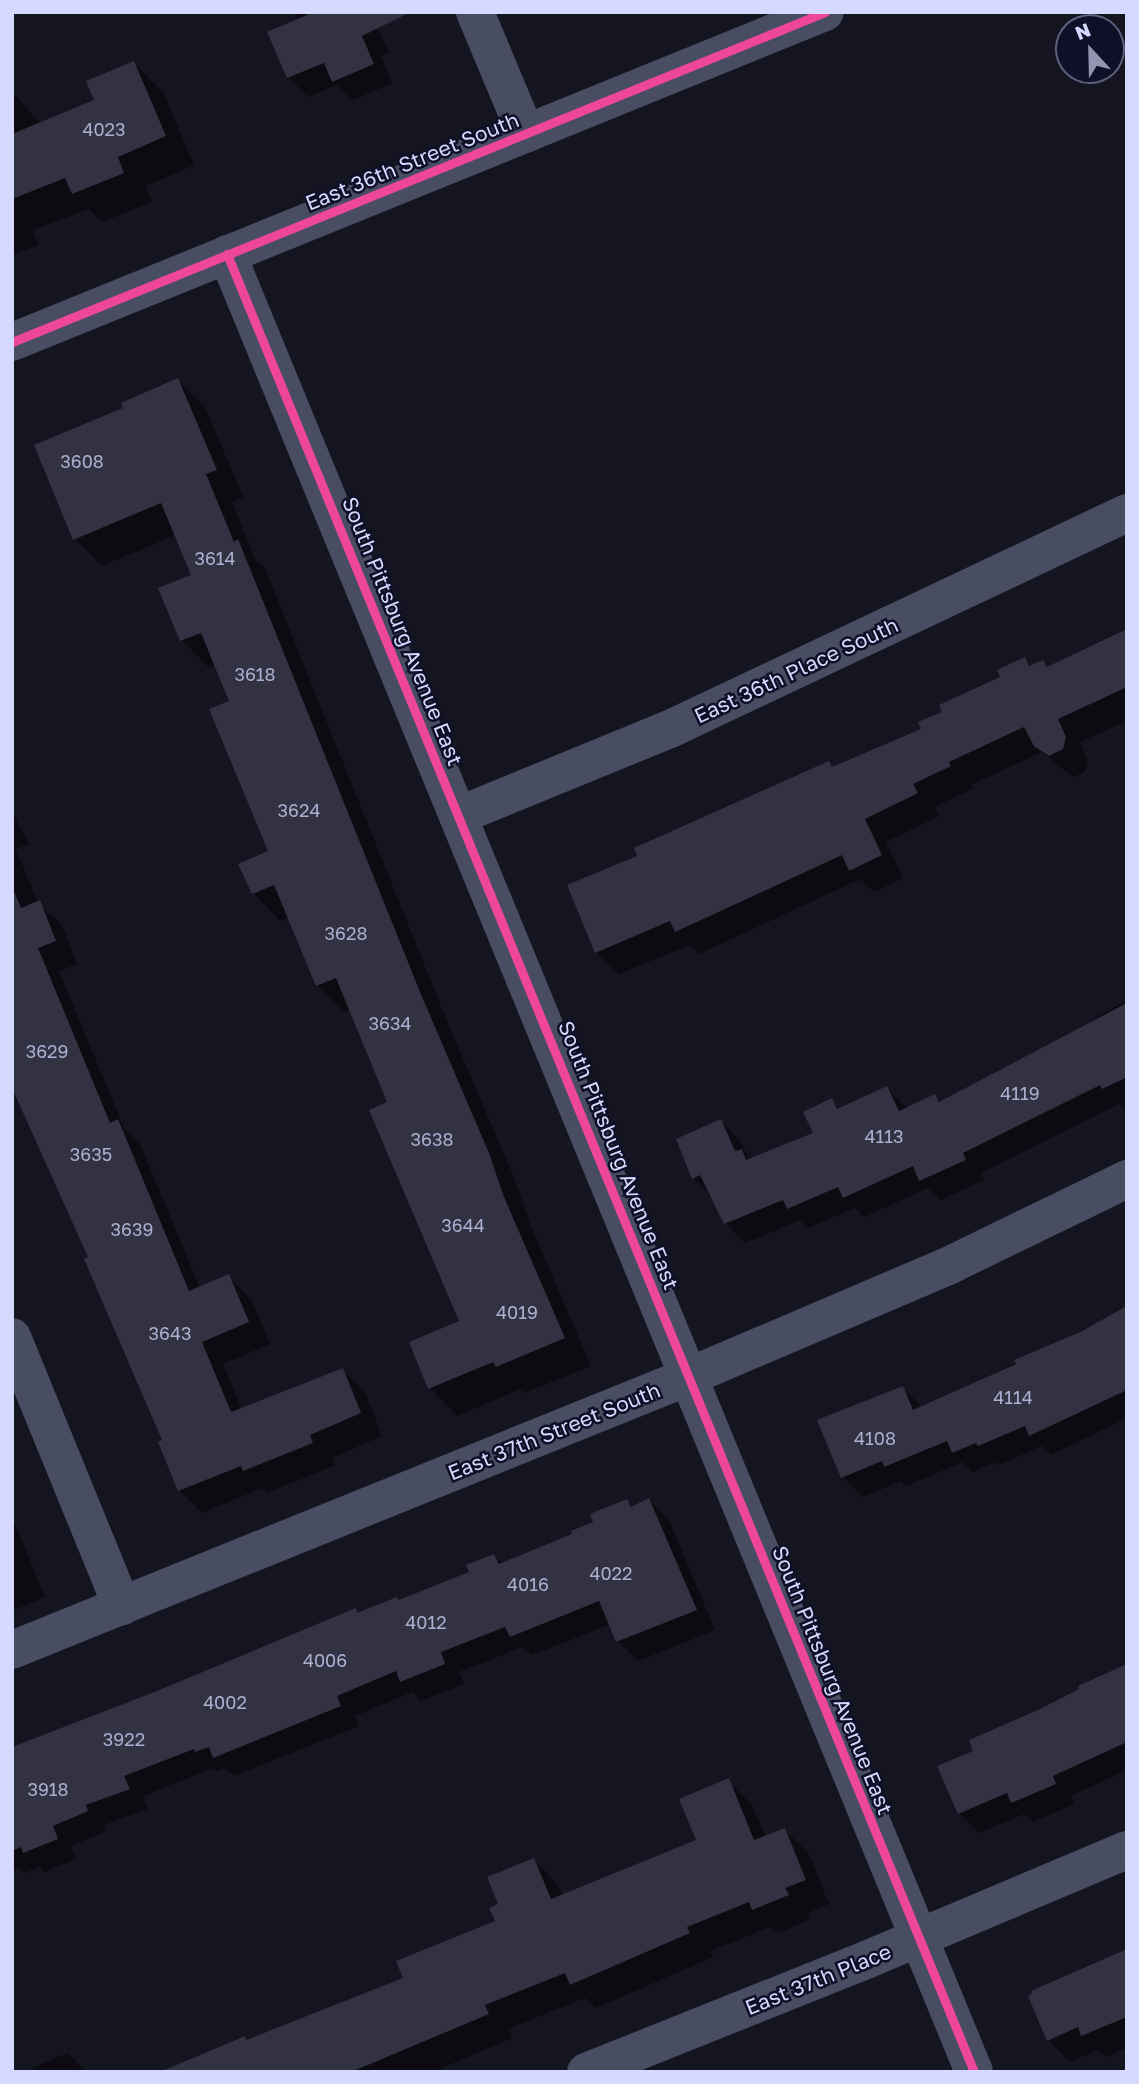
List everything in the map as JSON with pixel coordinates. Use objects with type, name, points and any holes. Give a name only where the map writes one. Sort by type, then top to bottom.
[{"type":"street","points":[[475,12],[526,134]]},
{"type":"street","name":"East 36th Street South","points":[[12,342],[825,12]]},
{"type":"street","name":"South Pittsburg Avenue East","points":[[227,254],[460,815],[974,2072]]},
{"type":"street","name":"East 36th Place South","points":[[460,815],[670,729],[1127,513]]},
{"type":"street","name":"East 37th Street South","points":[[12,1650],[690,1376],[952,1264],[1127,1179]]},
{"type":"street","points":[[12,1337],[122,1606]]},
{"type":"street","name":"East 37th Place","points":[[586,2072],[1127,1850]]},
{"type":"building","points":[[314,12],[411,12],[362,36],[374,64],[332,82],[324,63],[287,78],[267,32]]},
{"type":"building","points":[[134,61],[166,136],[118,157],[124,173],[72,194],[65,178],[12,199],[12,134],[94,100],[86,81]]},
{"type":"building","points":[[178,378],[217,470],[206,474],[234,542],[238,539],[420,992],[565,1338],[496,1367],[493,1362],[428,1389],[409,1342],[459,1321],[369,1110],[387,1102],[336,978],[316,986],[274,885],[252,894],[238,864],[268,851],[209,709],[229,701],[201,633],[180,641],[158,588],[191,575],[161,503],[73,540],[34,445],[123,408],[121,403]]},
{"type":"building","points":[[1127,629],[1127,687],[1058,719],[1066,737],[1063,749],[1049,756],[1034,746],[1024,727],[949,762],[951,766],[913,784],[918,793],[865,819],[882,855],[849,871],[842,855],[675,932],[670,921],[595,953],[567,885],[637,856],[634,848],[829,761],[832,767],[921,729],[918,722],[942,712],[939,705],[1000,677],[997,670],[1025,657],[1029,666],[1043,660],[1047,667]]},
{"type":"building","points":[[13,889],[21,908],[40,900],[56,941],[38,948],[110,1123],[118,1119],[189,1291],[229,1274],[249,1322],[202,1342],[231,1412],[343,1368],[361,1413],[310,1435],[313,1443],[243,1471],[241,1466],[178,1491],[158,1442],[162,1440],[84,1259],[88,1257],[12,1088]]},
{"type":"building","points":[[1127,1003],[1127,1077],[1102,1089],[1100,1085],[963,1153],[966,1160],[919,1181],[913,1166],[843,1198],[838,1187],[787,1209],[783,1200],[724,1224],[700,1175],[692,1179],[676,1139],[721,1119],[735,1151],[742,1149],[746,1160],[813,1133],[803,1112],[832,1098],[837,1109],[887,1086],[899,1111],[935,1094],[939,1102]]},
{"type":"building","points":[[1127,1306],[1127,1390],[1029,1436],[1025,1426],[978,1446],[976,1443],[952,1453],[947,1441],[884,1467],[882,1461],[841,1478],[817,1420],[903,1386],[913,1410],[1016,1364],[1014,1360],[1080,1332]]},
{"type":"building","points":[[649,1498],[697,1610],[616,1642],[599,1601],[510,1637],[505,1627],[441,1652],[445,1664],[400,1682],[396,1671],[337,1696],[341,1706],[213,1758],[209,1747],[195,1752],[194,1749],[124,1776],[130,1789],[86,1805],[88,1811],[53,1826],[58,1839],[23,1853],[21,1847],[12,1851],[12,1747],[157,1691],[356,1608],[357,1613],[397,1597],[399,1600],[469,1572],[466,1565],[494,1554],[499,1564],[572,1534],[571,1531],[593,1522],[590,1514],[627,1499],[631,1507]]},
{"type":"building","points":[[1127,1664],[1127,1742],[1053,1776],[1056,1784],[1011,1803],[1007,1793],[958,1814],[937,1766],[973,1751],[969,1740],[1038,1710],[1079,1689],[1078,1686]]},
{"type":"building","points":[[729,1778],[754,1840],[785,1828],[806,1880],[785,1888],[789,1895],[752,1910],[749,1902],[687,1927],[690,1933],[570,1985],[565,1973],[485,2005],[489,2014],[351,2072],[160,2072],[245,2036],[246,2040],[403,1978],[396,1961],[495,1921],[489,1908],[498,1904],[487,1877],[534,1858],[551,1899],[696,1840],[679,1799]]},
{"type":"building","points":[[1127,1949],[1127,2017],[1081,2036],[1078,2027],[1047,2041],[1028,1996],[1032,1994],[1031,1991]]},
{"type":"cycle path","points":[[12,342],[825,12]]},
{"type":"cycle path","points":[[227,254],[974,2072]]}]
